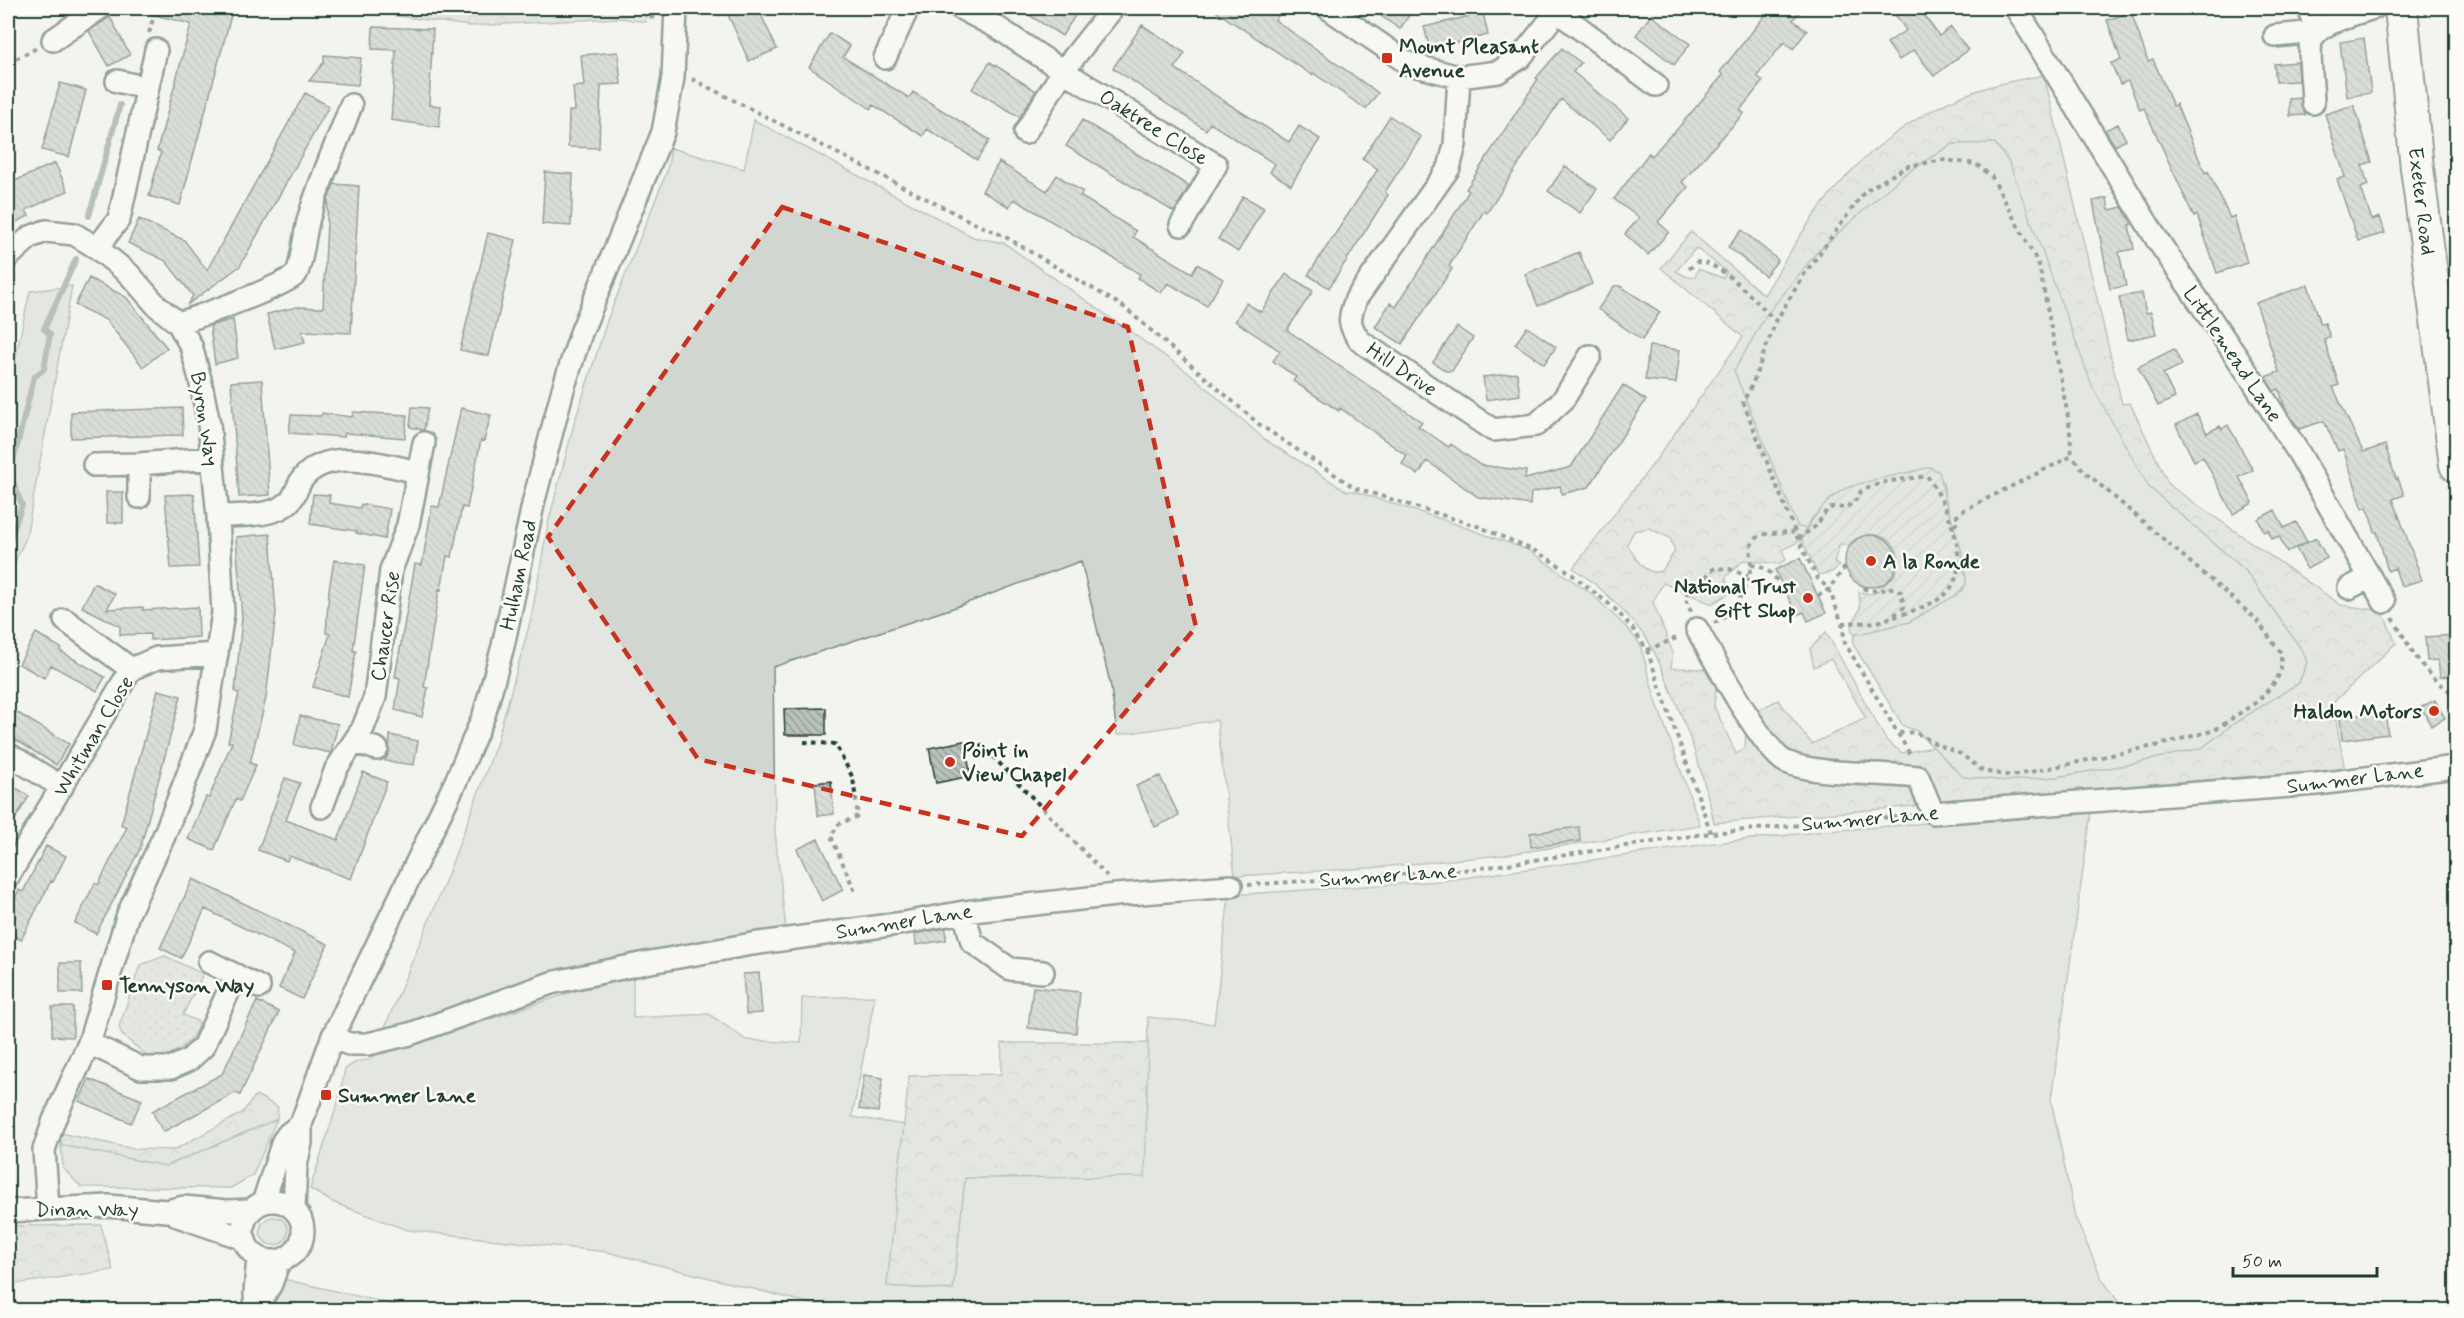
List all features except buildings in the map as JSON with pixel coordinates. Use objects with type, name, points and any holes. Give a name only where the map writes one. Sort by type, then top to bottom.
[{"type":"highway","name":"Exeter Road","points":[[2401,8],[2417,168],[2457,465]]},
{"type":"street","points":[[53,40],[100,8]]},
{"type":"street","name":"Hulham Road","points":[[256,1309],[271,1284],[279,1261],[291,1256],[299,1247],[304,1235],[303,1223],[294,1209],[301,1124],[333,1038],[456,781],[484,715],[503,646],[534,500],[563,388],[581,333],[663,132],[674,78],[676,8]]},
{"type":"street","points":[[885,58],[908,8]]},
{"type":"street","points":[[960,8],[998,28],[1063,71]]},
{"type":"street","points":[[1025,133],[1063,71],[1113,8]]},
{"type":"street","points":[[1328,8],[1408,64],[1459,77],[1498,72],[1520,58],[1559,10],[1656,85]]},
{"type":"street","name":"Littlemead Lane","points":[[2016,8],[2156,238],[2294,446],[2384,602]]},
{"type":"street","points":[[2309,8],[2316,32],[2311,43],[2313,103]]},
{"type":"street","points":[[2275,36],[2316,32],[2328,24],[2374,8]]},
{"type":"street","points":[[97,248],[119,219],[156,50]]},
{"type":"street","name":"Oaktree Close","points":[[1063,71],[1216,165],[1181,225]]},
{"type":"street","name":"Hill Drive","points":[[1459,77],[1455,145],[1449,168],[1356,299],[1349,317],[1351,329],[1360,340],[1493,430],[1536,424],[1563,400],[1590,356]]},
{"type":"street","points":[[117,81],[147,88]]},
{"type":"street","points":[[178,323],[283,284],[296,274],[308,221],[326,169],[342,152],[351,105]]},
{"type":"street","name":"Byron Way","points":[[8,257],[30,237],[46,231],[74,234],[97,248],[129,274],[157,306],[178,323],[191,346],[209,424],[218,517],[223,613],[205,730],[164,836],[128,914],[89,1043]]},
{"type":"street","name":"Chaucer Rise","points":[[322,807],[336,769],[355,742],[375,697],[391,570],[408,525],[424,443]]},
{"type":"street","points":[[94,465],[212,458]]},
{"type":"street","points":[[218,517],[270,512],[289,503],[303,478],[315,468],[337,462],[363,461],[418,472]]},
{"type":"street","points":[[139,464],[140,497]]},
{"type":"street","points":[[2349,588],[2370,577]]},
{"type":"street","points":[[65,620],[131,669]]},
{"type":"street","points":[[1697,629],[1746,712],[1770,746],[1785,762],[1833,771],[1918,777],[1934,813]]},
{"type":"street","name":"Whitman Close","points":[[8,877],[24,846],[62,787],[131,669],[157,658],[217,654]]},
{"type":"street","points":[[355,742],[377,749]]},
{"type":"street","points":[[8,754],[62,787]]},
{"type":"street","name":"Summer Lane","points":[[1934,813],[2317,784],[2457,767]]},
{"type":"street","name":"Summer Lane","points":[[333,1038],[349,1044],[368,1044],[410,1034],[551,983],[752,944],[904,923],[964,912],[1116,895],[1231,886]]},
{"type":"street","points":[[964,912],[972,942],[1010,969],[1043,972]]},
{"type":"street","points":[[209,962],[259,987]]},
{"type":"street","points":[[48,1208],[44,1150],[54,1120],[89,1043],[141,1068],[171,1068],[189,1060],[203,1047],[236,975]]},
{"type":"street","name":"Hulham Road","points":[[245,1239],[245,1221],[257,1207],[288,1134],[301,1124]]},
{"type":"street","points":[[257,1207],[274,1201],[294,1209]]},
{"type":"street","name":"Dinan Way","points":[[8,1211],[108,1206],[167,1210],[184,1207],[227,1211],[257,1207]]},
{"type":"street","name":"Dinan Way","points":[[167,1210],[184,1219],[245,1239]]},
{"type":"street","points":[[245,1239],[247,1245],[258,1257],[266,1261],[279,1261]]},
{"type":"street","name":"Hulham Road","points":[[256,1309],[258,1257]]},
{"type":"path","points":[[8,63],[53,40]]},
{"type":"path","points":[[674,78],[695,79],[974,223],[1002,235],[1124,307],[1260,425],[1355,488],[1480,527],[1537,552],[1593,590],[1633,629],[1647,650],[1711,833]]},
{"type":"path","points":[[1899,733],[1915,732],[1940,746],[1962,754],[1983,771],[2012,776],[2159,745],[2214,730],[2258,701],[2276,681],[2282,670],[2281,653],[2255,618],[2084,471],[2072,456],[2069,422],[2039,265],[1992,177],[1976,164],[1944,160],[1908,166],[1865,191],[1803,276],[1776,321],[1752,385],[1743,402],[1798,539],[1817,578],[1829,589],[1842,623],[1845,643],[1899,733],[1918,777]]},
{"type":"path","points":[[1689,269],[1697,262],[1707,262],[1731,278],[1776,321]]},
{"type":"path","points":[[1952,525],[1956,524],[1955,518],[1962,511],[2072,456]]},
{"type":"path","points":[[1798,539],[1816,526],[1827,510],[1833,507],[1846,508],[1857,499],[1861,490],[1911,477],[1927,476],[1936,488],[1952,525],[1960,566],[1950,589],[1935,601],[1892,618],[1875,622],[1842,623]]},
{"type":"path","points":[[1647,650],[1718,621],[1729,613],[1744,589],[1751,565],[1750,546],[1756,538],[1767,534],[1795,532]]},
{"type":"path","points":[[1751,565],[1758,565],[1775,575],[1784,591],[1794,589]]},
{"type":"path","points":[[1818,596],[1829,589],[1845,567]]},
{"type":"path","points":[[1690,591],[1701,586],[1710,571],[1716,568],[1729,569],[1748,576]]},
{"type":"path","points":[[1862,586],[1861,588],[1871,591],[1884,591],[1889,587],[1901,592],[1904,607],[1892,618]]},
{"type":"path","points":[[2384,602],[2425,671],[2456,694]]},
{"type":"path","points":[[804,742],[835,744],[853,778],[858,816],[839,824],[831,836],[856,894]]},
{"type":"path","points":[[970,745],[983,746],[1113,882],[1116,895]]},
{"type":"path","name":"Summer Lane","points":[[1231,886],[1475,869],[1711,833],[1934,813]]},
{"type":"highlighted area","points":[[782,207],[1128,327],[1196,627],[1022,836],[698,759],[548,537]]},
{"type":"green space","points":[[356,8],[646,8],[646,22],[620,18],[470,26],[362,11]]},
{"type":"green space","points":[[2044,75],[2122,404],[2130,403],[2169,485],[2341,605],[2382,611],[2396,643],[2333,703],[2345,771],[2234,784],[1952,803],[1714,823],[1694,750],[1652,648],[1621,609],[1603,591],[1573,568],[1656,460],[1743,337],[1661,268],[1691,232],[1764,295],[1800,236],[1830,195],[1848,175],[1889,138],[1911,122],[1960,97],[2007,82]],"holes":[[[1995,143],[2009,162],[2093,388],[2149,487],[2245,570],[2302,650],[2307,662],[2299,683],[2233,724],[2202,748],[2132,764],[2057,777],[2007,781],[1963,777],[1933,747],[1902,753],[1886,740],[1826,632],[1810,649],[1814,667],[1831,659],[1866,718],[1812,744],[1778,700],[1762,708],[1746,726],[1745,748],[1736,754],[1714,706],[1717,682],[1708,669],[1671,668],[1673,653],[1653,602],[1663,583],[1712,604],[1728,594],[1726,577],[1744,560],[1778,564],[1786,560],[1782,550],[1802,540],[1806,528],[1798,527],[1734,371],[1765,317],[1816,253],[1903,175],[1952,144]],[[1696,248],[1727,272],[1723,278],[1698,269],[1695,277],[1687,277],[1676,271]],[[1649,528],[1670,538],[1675,551],[1662,571],[1650,571],[1637,560],[1627,544],[1634,531]]]},
{"type":"green space","points":[[754,120],[973,237],[1004,243],[1192,375],[1264,439],[1346,491],[1353,491],[1447,521],[1528,550],[1592,594],[1640,644],[1655,698],[1700,825],[1503,855],[1370,868],[1235,876],[1217,720],[1117,735],[1111,687],[1081,561],[953,608],[773,667],[775,832],[786,930],[383,1032],[445,882],[496,745],[531,619],[548,524],[574,424],[608,318],[667,171],[671,148],[744,169]]},
{"type":"green space","points":[[1995,143],[2009,162],[2149,487],[2245,570],[2302,650],[2307,662],[2299,683],[2233,724],[2202,748],[2132,764],[2056,777],[2007,781],[1963,777],[1917,731],[1903,726],[1853,644],[1854,635],[1909,622],[1962,591],[1966,584],[1965,563],[1945,498],[1943,482],[1930,467],[1845,489],[1812,518],[1806,528],[1798,528],[1734,371],[1767,313],[1816,253],[1903,175],[1952,144]]},
{"type":"green space","points":[[72,286],[26,538],[8,577],[8,370],[15,360],[30,291]]},
{"type":"green space","points":[[1930,467],[1939,472],[1961,552],[1966,584],[1958,594],[1909,622],[1854,635],[1851,628],[1860,608],[1859,592],[1874,594],[1894,576],[1898,565],[1898,554],[1887,539],[1878,535],[1868,535],[1857,538],[1847,546],[1840,544],[1834,562],[1839,566],[1832,572],[1818,575],[1802,540],[1805,533],[1827,503],[1847,488]]},
{"type":"green space","points":[[2062,812],[2091,813],[2051,1100],[2075,1217],[2102,1279],[2124,1310],[817,1310],[817,1305],[607,1252],[407,1230],[332,1202],[310,1189],[339,1099],[345,1069],[358,1061],[369,1060],[381,1051],[421,1042],[575,991],[633,978],[633,1018],[709,1014],[746,1040],[801,1043],[802,998],[875,996],[852,1117],[904,1125],[887,1286],[953,1290],[965,1178],[1145,1176],[1148,1017],[1214,1024],[1229,895],[1441,881],[1714,843],[1816,832]]},
{"type":"green space","points":[[165,956],[203,974],[183,1015],[199,1022],[192,1037],[181,1048],[151,1059],[122,1035],[119,1027],[140,965]]},
{"type":"green space","points":[[1002,1043],[1148,1043],[1145,1177],[965,1178],[953,1290],[887,1286],[909,1076],[1001,1074]]},
{"type":"green space","points":[[256,1095],[278,1107],[277,1119],[166,1166],[61,1145],[60,1133],[134,1149],[174,1150],[242,1113]]},
{"type":"green space","points":[[277,1119],[253,1175],[231,1188],[81,1187],[63,1168],[61,1145],[166,1166]]},
{"type":"green space","points":[[274,1217],[284,1221],[288,1231],[284,1241],[274,1245],[264,1241],[260,1231],[264,1221]]},
{"type":"green space","points":[[101,1225],[113,1270],[8,1285],[8,1226]]},
{"type":"green space","points":[[283,1279],[400,1306],[399,1310],[271,1310],[274,1296]]},
{"type":"waterway","points":[[89,216],[120,105]]},
{"type":"waterway","points":[[8,545],[22,505],[10,474],[34,377],[44,369],[50,334],[44,329],[76,259]]},
{"type":"place","name":"Mount Pleasant Avenue","points":[[1387,58]]},
{"type":"place","name":"A la Ronde","points":[[1871,561]]},
{"type":"place","name":"National Trust Gift Shop","points":[[1808,598]]},
{"type":"place","name":"Haldon Motors","points":[[2434,711]]},
{"type":"place","name":"Point in View Chapel","points":[[950,762]]},
{"type":"place","name":"Tennyson Way","points":[[107,985]]},
{"type":"place","name":"Summer Lane","points":[[326,1095]]}]
